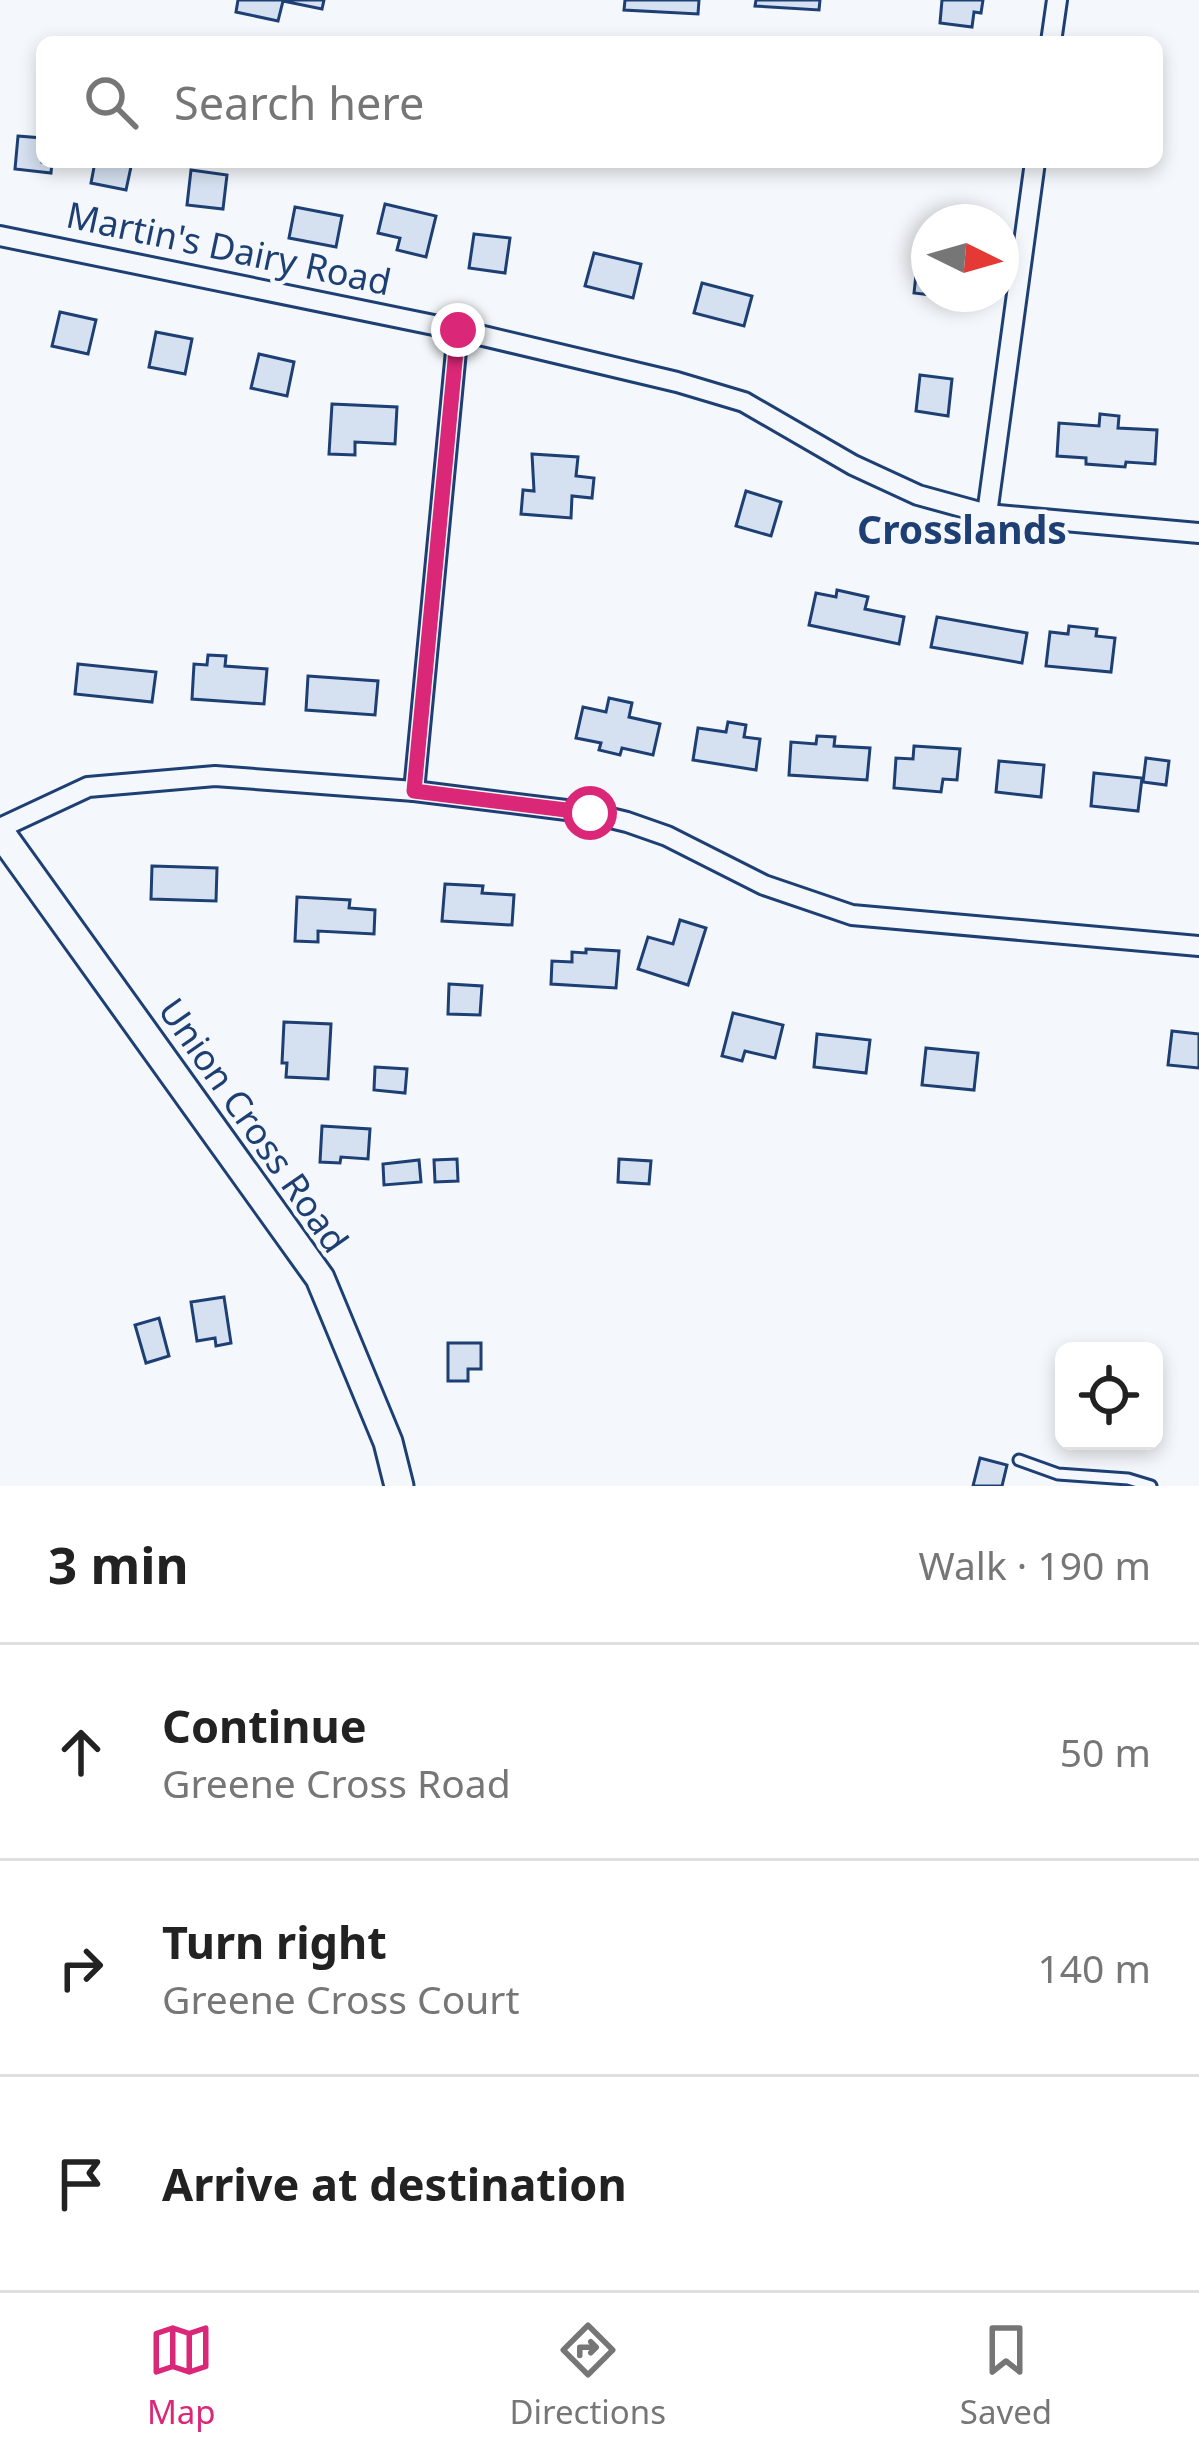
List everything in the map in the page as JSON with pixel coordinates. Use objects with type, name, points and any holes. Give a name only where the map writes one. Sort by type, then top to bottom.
[{"type":"main road","name":"Union Cross Road","points":[[0,830],[320,1278],[388,1442],[399,1486]]},
{"type":"street","points":[[1052,36],[1057,0]]},
{"type":"street","points":[[988,514],[1034,168]]},
{"type":"street","name":"Martin's Dairy Road","points":[[0,236],[458,330],[677,382],[744,402],[853,465],[918,495],[988,514],[1199,533]]},
{"type":"street","points":[[414,791],[458,330]]},
{"type":"street","points":[[0,830],[88,787],[215,776],[414,791],[627,822],[668,836],[764,885],[852,915],[1199,946]]},
{"type":"lane","points":[[1019,1460],[1058,1474],[1128,1479],[1151,1486]]},
{"type":"building","points":[[238,0],[324,0],[322,9],[283,1],[278,21],[236,12]]},
{"type":"building","points":[[625,0],[699,0],[698,14],[624,10]]},
{"type":"building","points":[[756,0],[820,0],[819,10],[755,6]]},
{"type":"building","points":[[942,0],[983,0],[981,13],[974,12],[972,27],[940,23]]},
{"type":"building","points":[[18,136],[36,138],[36,168],[51,168],[51,173],[15,169]]},
{"type":"building","points":[[94,168],[131,168],[126,190],[91,183]]},
{"type":"building","points":[[191,170],[227,175],[223,209],[187,205]]},
{"type":"building","points":[[385,204],[436,216],[426,257],[397,250],[400,238],[378,233]]},
{"type":"building","points":[[295,207],[342,216],[336,247],[289,238]]},
{"type":"building","points":[[474,234],[510,238],[505,273],[469,268]]},
{"type":"building","points":[[594,253],[641,264],[633,298],[585,286]]},
{"type":"building","points":[[702,283],[752,296],[744,326],[694,313]]},
{"type":"building","points":[[60,312],[96,320],[88,354],[52,346]]},
{"type":"building","points":[[156,332],[192,339],[185,374],[149,367]]},
{"type":"building","points":[[259,354],[294,362],[287,396],[251,388]]},
{"type":"building","points":[[920,375],[952,379],[948,416],[916,411]]},
{"type":"building","points":[[332,404],[397,407],[395,444],[355,442],[355,455],[329,454]]},
{"type":"building","points":[[1100,414],[1119,416],[1118,428],[1157,430],[1155,464],[1086,464],[1086,458],[1057,456],[1059,423],[1099,426]]},
{"type":"building","points":[[532,454],[578,457],[576,476],[594,478],[592,498],[572,496],[571,518],[521,514],[523,490],[534,491]]},
{"type":"building","points":[[746,491],[781,502],[771,536],[736,526]]},
{"type":"building","points":[[837,590],[868,597],[865,609],[904,617],[899,644],[809,625],[816,593],[836,597]]},
{"type":"building","points":[[937,617],[1027,633],[1022,663],[931,647]]},
{"type":"building","points":[[1069,626],[1097,629],[1096,636],[1115,638],[1111,672],[1046,666],[1050,632],[1068,634]]},
{"type":"building","points":[[208,655],[226,656],[225,666],[267,669],[264,704],[192,699],[194,664],[207,665]]},
{"type":"building","points":[[78,664],[156,672],[152,702],[75,694]]},
{"type":"building","points":[[308,676],[378,681],[375,715],[306,710]]},
{"type":"building","points":[[609,698],[632,703],[629,717],[660,724],[653,755],[622,748],[620,755],[599,750],[601,743],[576,738],[583,707],[606,712]]},
{"type":"building","points":[[728,722],[746,725],[744,737],[760,739],[756,770],[693,760],[698,728],[726,732]]},
{"type":"building","points":[[817,736],[835,737],[834,746],[870,748],[867,780],[789,775],[791,742],[816,744]]},
{"type":"building","points":[[914,746],[960,749],[957,780],[943,779],[941,792],[894,788],[896,758],[913,759]]},
{"type":"building","points":[[1146,758],[1169,761],[1166,785],[1143,782]]},
{"type":"building","points":[[999,761],[1044,765],[1041,797],[996,792]]},
{"type":"building","points":[[1094,773],[1142,778],[1138,811],[1091,806]]},
{"type":"building","points":[[152,866],[217,868],[216,901],[151,899]]},
{"type":"building","points":[[445,884],[483,886],[482,893],[514,895],[512,925],[442,921]]},
{"type":"building","points":[[297,897],[350,900],[349,908],[375,910],[374,934],[318,931],[318,942],[295,941]]},
{"type":"building","points":[[680,920],[706,928],[688,985],[638,969],[648,937],[673,944]]},
{"type":"building","points":[[586,949],[619,951],[616,988],[551,984],[552,961],[572,962],[572,952],[586,953]]},
{"type":"building","points":[[449,984],[482,986],[480,1015],[448,1014]]},
{"type":"building","points":[[733,1013],[783,1025],[775,1058],[745,1051],[742,1061],[722,1056]]},
{"type":"building","points":[[284,1022],[331,1024],[328,1079],[286,1077]]},
{"type":"building","points":[[1172,1031],[1199,1034],[1199,1068],[1168,1065]]},
{"type":"building","points":[[817,1034],[870,1040],[866,1073],[814,1067]]},
{"type":"building","points":[[926,1048],[978,1053],[974,1090],[922,1085]]},
{"type":"building","points":[[375,1067],[407,1069],[405,1093],[374,1090]]},
{"type":"building","points":[[322,1126],[370,1129],[368,1159],[341,1157],[340,1163],[320,1162]]},
{"type":"building","points":[[457,1159],[458,1181],[435,1182],[434,1160]]},
{"type":"building","points":[[619,1159],[651,1161],[649,1184],[618,1182]]},
{"type":"building","points":[[419,1160],[421,1182],[384,1185],[383,1164]]},
{"type":"building","points":[[224,1297],[231,1343],[216,1346],[215,1338],[197,1341],[191,1302]]},
{"type":"building","points":[[159,1318],[169,1356],[146,1363],[135,1325]]},
{"type":"building","points":[[448,1343],[481,1343],[481,1369],[468,1369],[468,1381],[448,1381]]},
{"type":"building","points":[[980,1458],[1007,1465],[1002,1486],[973,1486]]},
{"type":"district","name":"Crosslands","points":[[962,528]]},
{"type":"route","points":[[458,330],[414,791],[590,813]]}]
